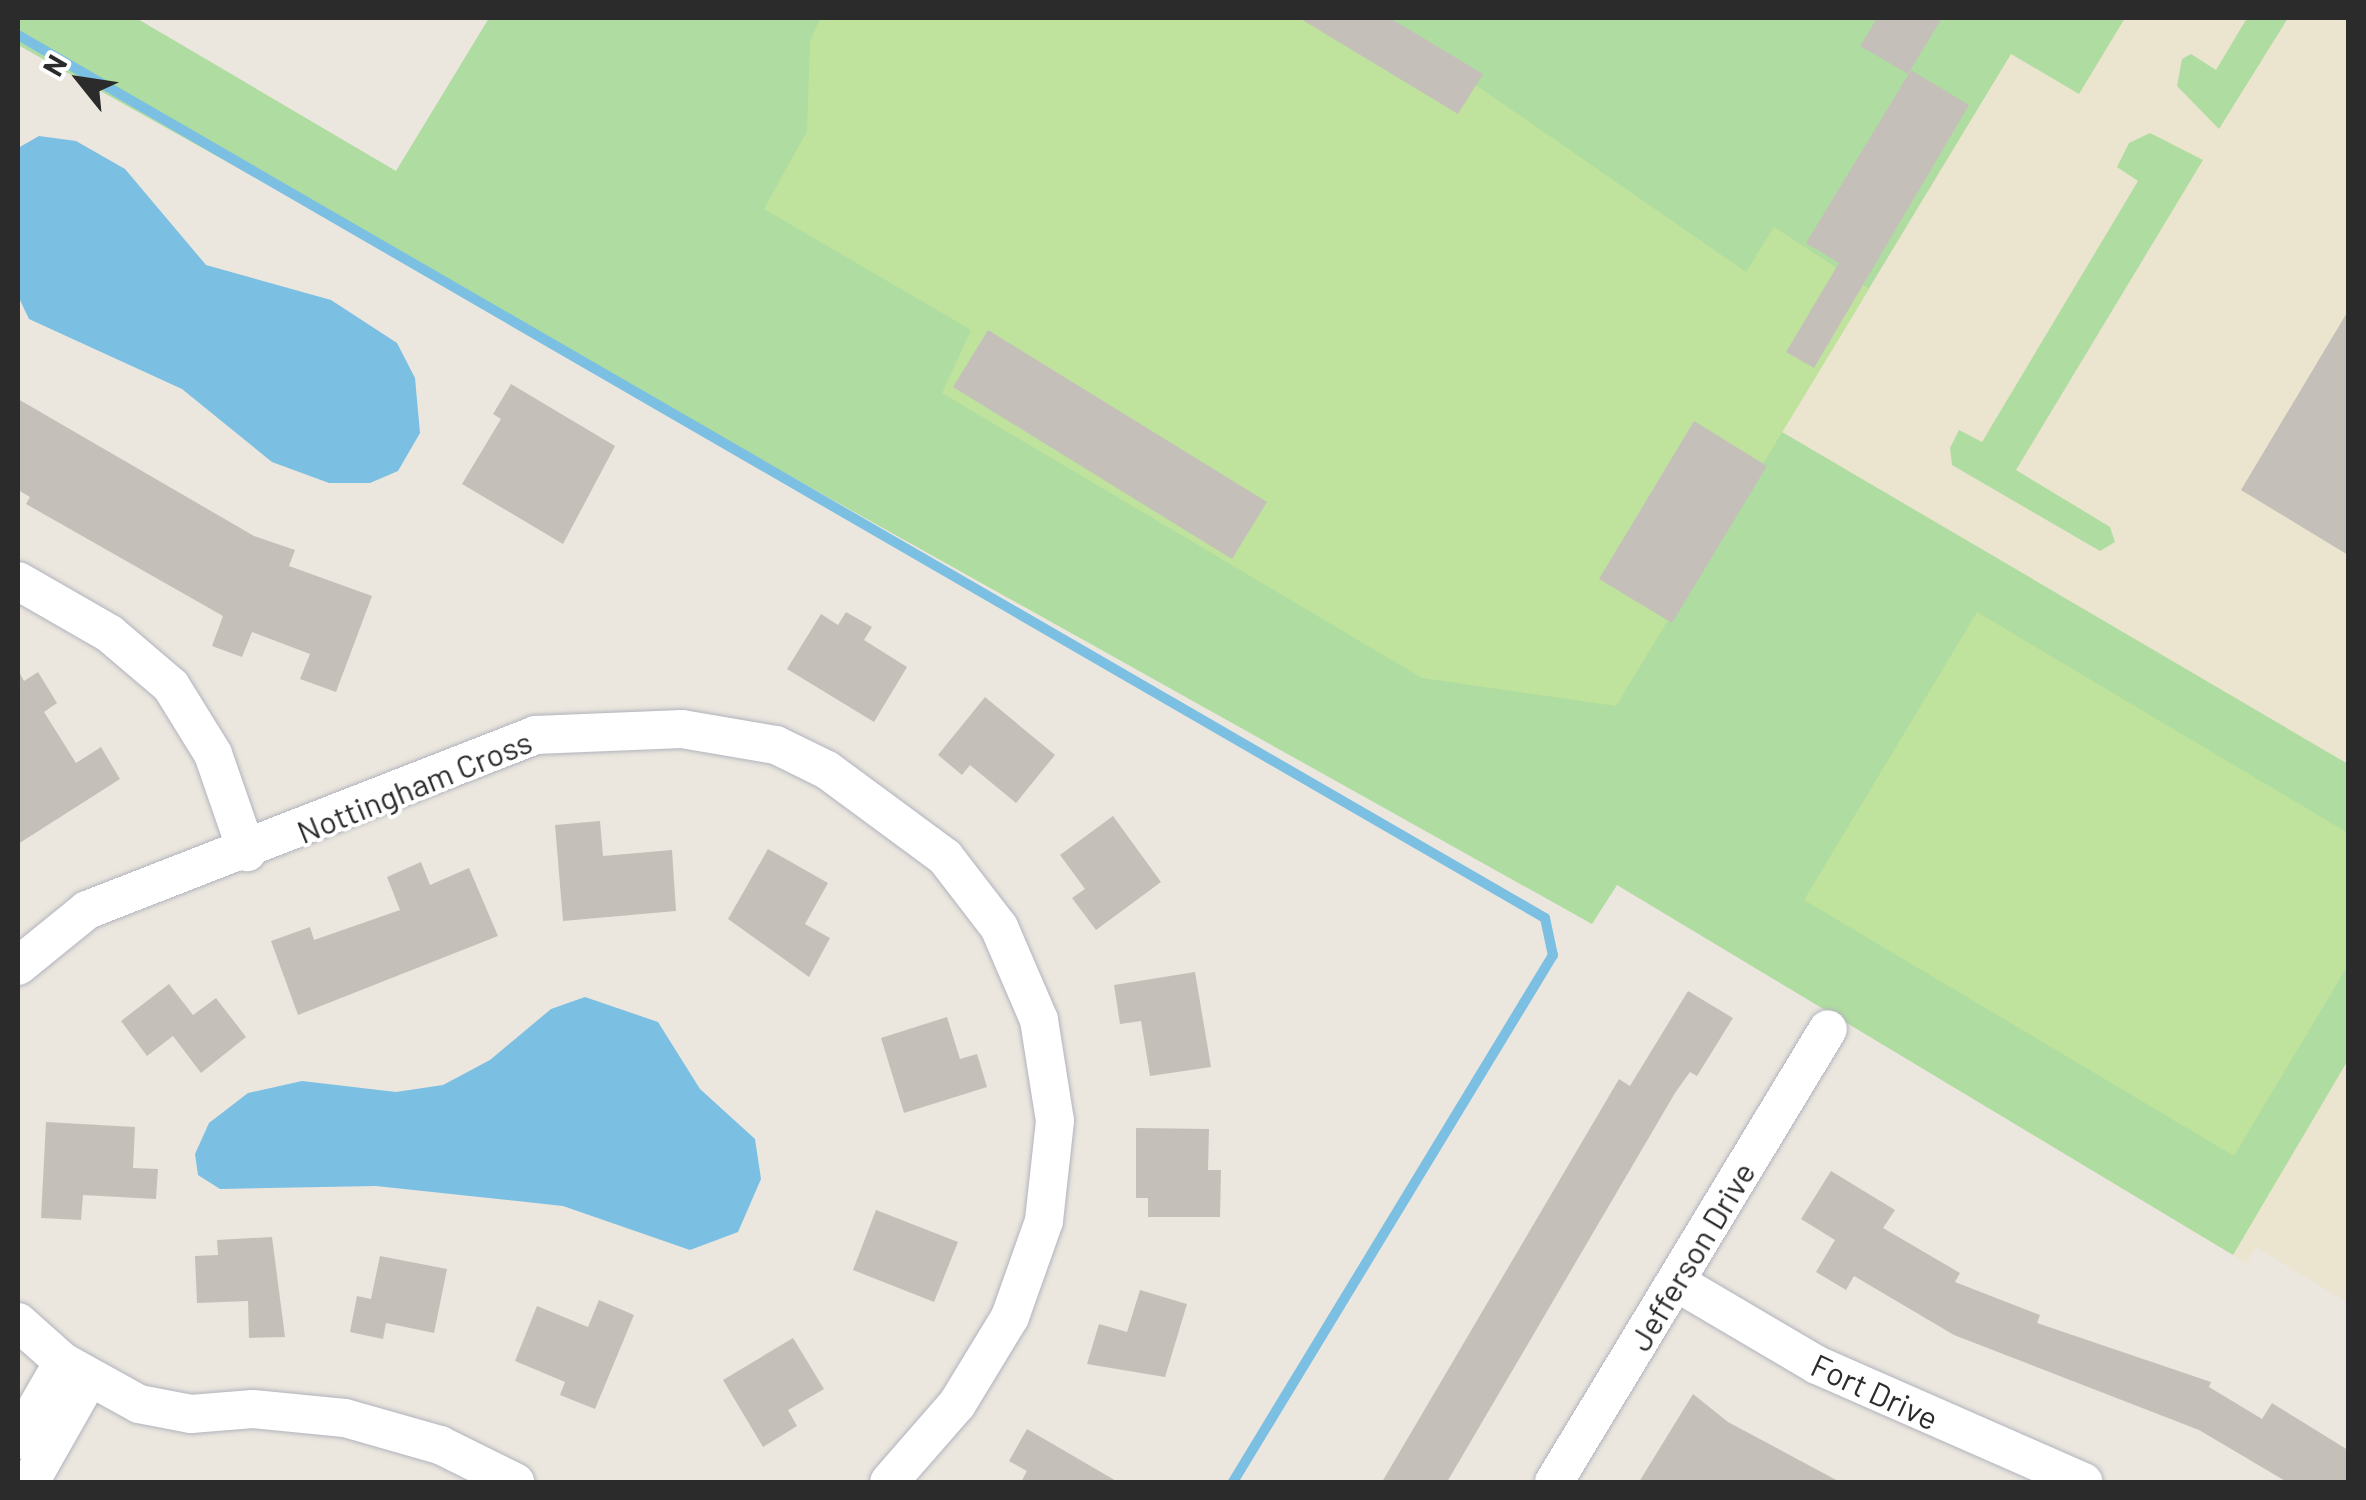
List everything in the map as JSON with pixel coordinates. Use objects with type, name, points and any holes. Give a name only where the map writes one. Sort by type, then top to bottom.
[{"type":"street","points":[[18,581],[110,634],[171,686],[213,754],[247,852]]},
{"type":"street","name":"Nottingham Cross","points":[[18,966],[87,910],[247,852],[535,736],[633,727],[776,745],[873,799],[946,858],[999,927],[1039,1020],[1053,1104],[1053,1171],[1035,1254],[1010,1316],[957,1404],[889,1482]]},
{"type":"street","name":"Jefferson Drive","points":[[1554,1482],[1828,1029]]},
{"type":"street","name":"Fort Drive","points":[[1676,1282],[1816,1365],[2084,1482]]},
{"type":"street","points":[[18,1322],[76,1370],[139,1404],[191,1414],[254,1408],[345,1418],[440,1445],[515,1482]]},
{"type":"street","points":[[18,1440],[76,1370]]},
{"type":"street","points":[[30,1482],[76,1370]]},
{"type":"shaded area","points":[[489,18],[2348,18],[2348,1303],[2256,1247],[2246,1263],[1617,885],[1592,924]]},
{"type":"green space","points":[[18,18],[136,18],[396,171],[489,18],[2125,18],[2079,94],[2011,54],[1782,432],[2348,764],[2348,1060],[2233,1255],[1617,885],[1592,924],[18,45]]},
{"type":"green space","points":[[821,18],[1379,18],[1746,272],[1774,227],[1869,289],[1616,706],[1422,678],[942,393],[971,330],[764,209],[807,131],[810,41]]},
{"type":"green space","points":[[2247,18],[2288,18],[2219,129],[2177,86],[2182,59],[2191,54],[2216,70]]},
{"type":"green space","points":[[2150,133],[2203,160],[2016,470],[2110,527],[2115,542],[2100,551],[1952,465],[1950,448],[1959,430],[1982,442],[2138,181],[2117,167],[2129,143]]},
{"type":"green space","points":[[1977,612],[2348,833],[2348,965],[2234,1156],[1804,900]]},
{"type":"water","points":[[39,136],[76,141],[125,169],[206,265],[331,300],[397,343],[415,378],[420,433],[398,471],[370,483],[329,483],[272,462],[182,389],[29,319],[18,296],[18,148]]},
{"type":"water","points":[[585,997],[658,1022],[700,1089],[755,1139],[761,1179],[738,1232],[690,1250],[563,1206],[376,1186],[220,1189],[198,1175],[195,1154],[209,1123],[248,1093],[302,1081],[396,1092],[443,1085],[490,1060],[551,1009]]},
{"type":"building","points":[[1299,18],[1390,18],[1483,74],[1458,114]]},
{"type":"building","points":[[1877,18],[1942,18],[1908,74],[1860,46]]},
{"type":"building","points":[[1911,70],[1969,105],[1814,368],[1786,352],[1839,263],[1806,243]]},
{"type":"building","points":[[2348,311],[2348,555],[2241,490]]},
{"type":"building","points":[[988,330],[1267,502],[1232,559],[953,387]]},
{"type":"building","points":[[511,384],[615,446],[563,544],[462,484],[501,419],[493,414]]},
{"type":"building","points":[[18,399],[254,536],[295,550],[289,566],[372,596],[336,692],[300,679],[310,654],[252,632],[242,657],[212,646],[223,616],[26,504],[30,497],[18,490]]},
{"type":"building","points":[[1694,421],[1767,466],[1672,623],[1599,579]]},
{"type":"building","points":[[846,612],[872,627],[864,640],[907,667],[874,722],[787,669],[821,614],[838,625]]},
{"type":"building","points":[[18,670],[24,681],[38,672],[57,703],[44,712],[76,763],[101,747],[120,779],[18,844]]},
{"type":"building","points":[[985,697],[1055,755],[1016,803],[970,765],[962,775],[938,755]]},
{"type":"building","points":[[1113,816],[1161,882],[1096,930],[1072,898],[1085,889],[1060,855]]},
{"type":"building","points":[[600,821],[603,856],[672,850],[676,911],[563,921],[555,825]]},
{"type":"building","points":[[768,849],[828,883],[805,924],[830,938],[809,977],[728,919]]},
{"type":"building","points":[[421,862],[430,885],[469,868],[498,936],[298,1015],[271,941],[310,927],[314,940],[400,910],[387,877]]},
{"type":"building","points":[[1195,972],[1211,1067],[1150,1076],[1141,1021],[1120,1024],[1114,985]]},
{"type":"building","points":[[169,984],[193,1015],[216,998],[246,1037],[201,1073],[173,1036],[147,1056],[121,1021]]},
{"type":"building","points":[[1688,991],[1733,1018],[1697,1076],[1690,1072],[1675,1093],[1447,1482],[1382,1482],[1619,1079],[1630,1086]]},
{"type":"building","points":[[947,1017],[960,1059],[977,1054],[987,1087],[904,1113],[881,1038]]},
{"type":"building","points":[[46,1122],[135,1127],[133,1168],[158,1169],[156,1199],[83,1195],[81,1220],[41,1218]]},
{"type":"building","points":[[1136,1128],[1209,1129],[1208,1170],[1221,1170],[1220,1217],[1148,1217],[1148,1198],[1136,1198]]},
{"type":"building","points":[[1831,1171],[1895,1210],[1883,1228],[1960,1273],[1955,1282],[2040,1315],[2037,1323],[2211,1382],[2209,1387],[2262,1419],[2272,1403],[2348,1450],[2348,1482],[2287,1482],[2199,1430],[1954,1335],[1854,1276],[1846,1290],[1816,1272],[1835,1240],[1801,1219]]},
{"type":"building","points":[[876,1210],[958,1242],[934,1302],[853,1270]]},
{"type":"building","points":[[272,1237],[285,1337],[249,1338],[248,1301],[197,1303],[195,1256],[218,1255],[217,1240]]},
{"type":"building","points":[[380,1256],[447,1269],[434,1333],[386,1323],[383,1339],[350,1332],[357,1296],[371,1299]]},
{"type":"building","points":[[1140,1290],[1187,1304],[1165,1377],[1087,1364],[1099,1324],[1127,1332]]},
{"type":"building","points":[[599,1300],[634,1315],[595,1409],[560,1395],[565,1382],[515,1361],[537,1306],[588,1327]]},
{"type":"building","points":[[793,1338],[824,1389],[788,1410],[797,1426],[763,1447],[723,1380]]},
{"type":"building","points":[[1693,1394],[1728,1422],[1840,1482],[1639,1482]]},
{"type":"building","points":[[1027,1429],[1118,1482],[1021,1482],[1027,1471],[1009,1461]]},
{"type":"waterway","points":[[18,35],[1545,918],[1553,955],[1233,1482]]}]
